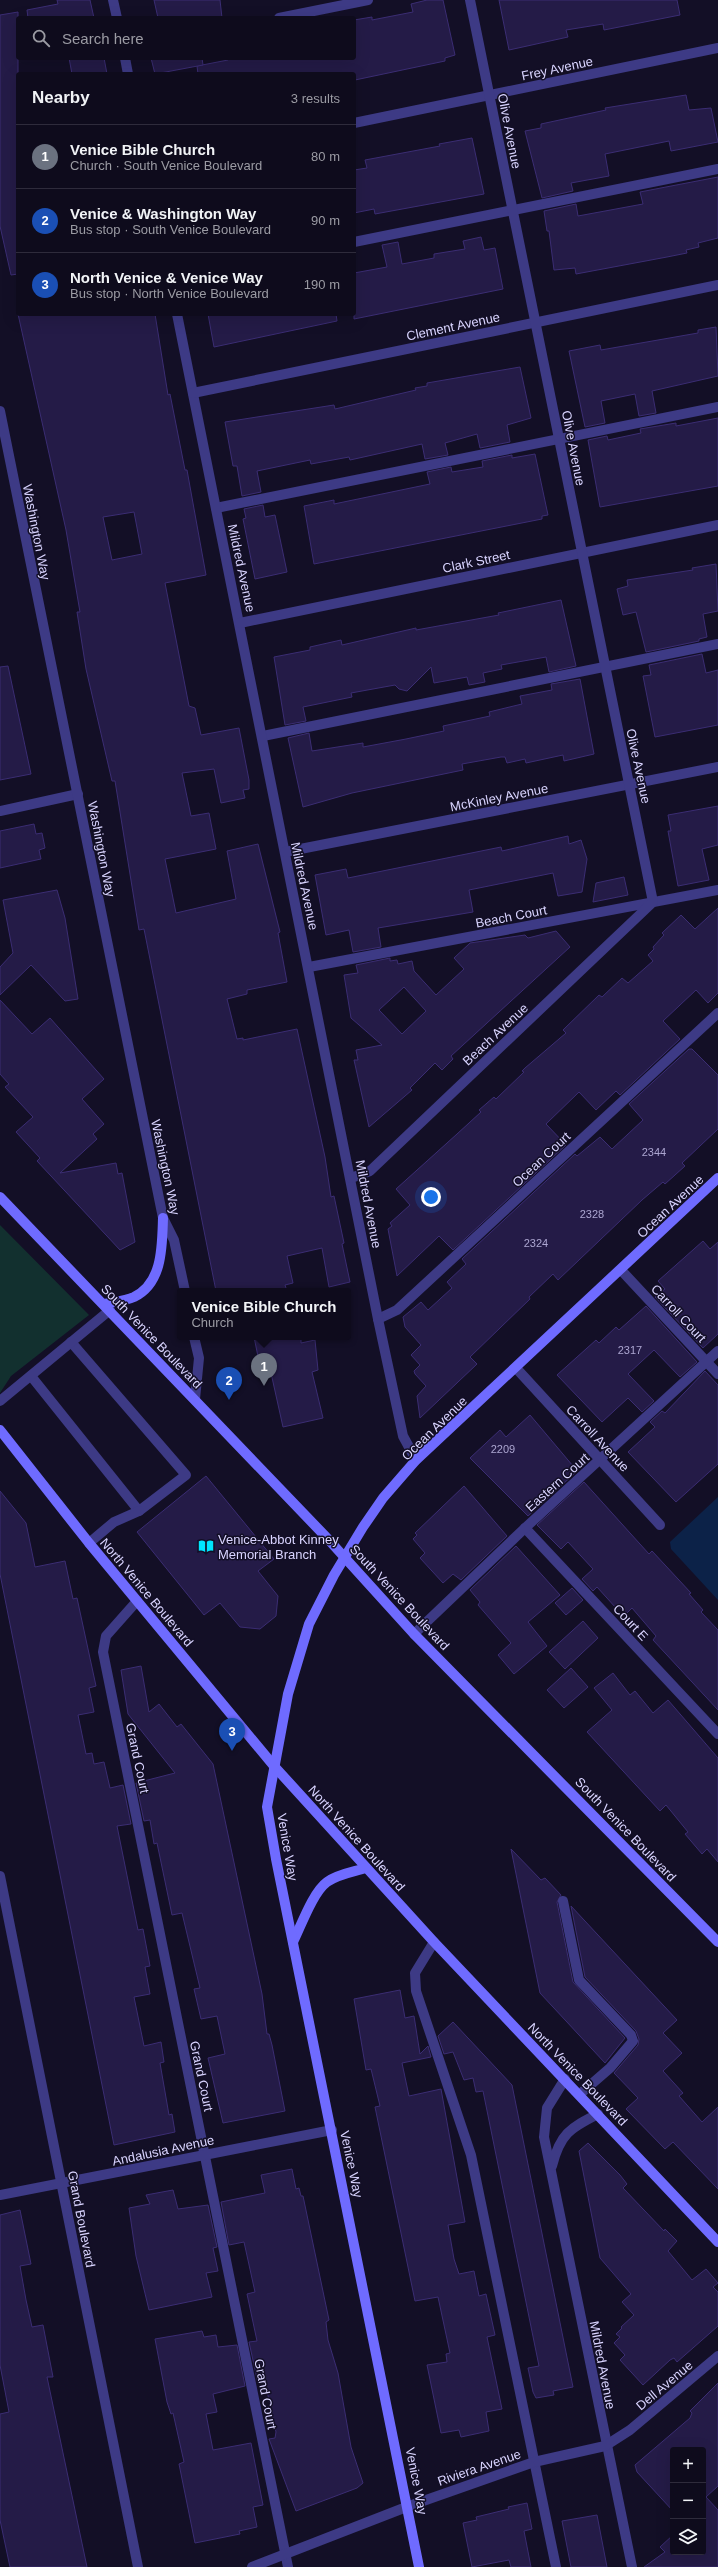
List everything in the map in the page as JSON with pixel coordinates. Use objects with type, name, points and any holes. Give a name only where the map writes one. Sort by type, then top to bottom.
[{"type":"main road","name":"Ocean Avenue","points":[[274,1766],[288,1694],[307,1630],[323,1594],[344,1556],[383,1498],[416,1460],[718,1178]]},
{"type":"main road","name":"South Venice Boulevard","points":[[0,1197],[344,1556],[414,1634],[718,1942]]},
{"type":"main road","points":[[107,1307],[134,1297],[144,1290],[156,1275],[162,1250],[163,1218]]},
{"type":"main road","name":"North Venice Boulevard","points":[[0,1430],[89,1543],[250,1734],[274,1766],[434,1942],[580,2094],[718,2242]]},
{"type":"main road","points":[[0,1446],[11,1445]]},
{"type":"main road","name":"Venice Way","points":[[274,1766],[267,1807],[419,2567]]},
{"type":"main road","points":[[293,1942],[314,1899],[326,1883],[339,1876],[366,1868]]},
{"type":"street","points":[[114,0],[117,16]]},
{"type":"street","points":[[289,16],[368,0]]},
{"type":"street","name":"Olive Avenue","points":[[470,0],[653,902]]},
{"type":"street","name":"Frey Avenue","points":[[356,123],[718,48]]},
{"type":"street","points":[[125,60],[128,72]]},
{"type":"street","points":[[356,242],[718,169]]},
{"type":"street","name":"Clement Avenue","points":[[193,394],[536,322],[718,286]]},
{"type":"street","name":"Mildred Avenue","points":[[177,316],[263,736],[378,1319],[403,1436],[416,1460]]},
{"type":"street","points":[[216,508],[718,407]]},
{"type":"street","name":"Washington Way","points":[[0,411],[163,1218],[174,1240],[183,1288]]},
{"type":"street","name":"Clark Street","points":[[240,623],[718,525]]},
{"type":"street","points":[[263,736],[718,644]]},
{"type":"street","name":"McKinley Avenue","points":[[285,852],[718,767]]},
{"type":"street","points":[[0,811],[78,794]]},
{"type":"street","name":"Beach Court","points":[[309,967],[718,890]]},
{"type":"street","name":"Beach Avenue","points":[[351,1178],[370,1171],[653,902]]},
{"type":"street","name":"Ocean Court","points":[[378,1319],[397,1310],[718,1013]]},
{"type":"street","name":"Carroll Court","points":[[621,1270],[718,1374]]},
{"type":"street","points":[[0,1401],[71,1342],[107,1307]]},
{"type":"street","points":[[195,1340],[199,1358],[195,1399]]},
{"type":"street","points":[[71,1342],[186,1475],[139,1511],[114,1522],[89,1543]]},
{"type":"street","name":"Eastern Court","points":[[414,1634],[525,1528],[718,1351]]},
{"type":"street","name":"Carroll Avenue","points":[[516,1368],[660,1525]]},
{"type":"street","points":[[31,1376],[139,1511]]},
{"type":"street","name":"Court E","points":[[525,1528],[718,1734]]},
{"type":"street","name":"Grand Court","points":[[137,1601],[106,1636],[103,1652],[288,2567]]},
{"type":"street","name":"Grand Boulevard","points":[[0,1876],[138,2567]]},
{"type":"street","points":[[563,1900],[579,1980],[631,2035],[633,2041],[610,2068],[580,2094]]},
{"type":"street","points":[[434,1942],[416,1973],[416,1991],[471,2155],[556,2567]]},
{"type":"street","name":"Mildred Avenue","points":[[565,2080],[547,2108],[544,2122],[544,2137],[552,2168],[605,2446],[632,2567]]},
{"type":"street","name":"Mildred Avenue","points":[[552,2168],[556,2148],[567,2132],[598,2114]]},
{"type":"street","name":"Andalusia Avenue","points":[[0,2195],[332,2130]]},
{"type":"street","name":"Dell Avenue","points":[[605,2446],[630,2430],[718,2356]]},
{"type":"street","name":"Riviera Avenue","points":[[252,2567],[408,2506],[534,2462],[605,2446]]},
{"type":"green space","points":[[0,1225],[89,1315],[11,1376],[0,1393]]},
{"type":"water","points":[[718,1497],[718,1600],[671,1549],[670,1542]]},
{"type":"building","points":[[57,0],[90,0],[94,16],[28,16],[27,10],[58,4]]},
{"type":"building","points":[[154,0],[220,0],[222,16],[158,16]]},
{"type":"building","points":[[427,0],[443,0],[455,55],[445,58],[445,61],[356,80],[356,72],[198,72],[197,66],[228,60],[356,60],[356,20],[372,17],[372,20],[413,12],[411,4]]},
{"type":"building","points":[[499,0],[677,0],[680,15],[604,30],[603,24],[566,30],[568,37],[509,50]]},
{"type":"building","points":[[18,12],[18,16],[16,16],[16,60],[18,60],[18,72],[16,72],[16,274],[11,275],[0,226],[0,15]]},
{"type":"building","points":[[69,60],[104,60],[107,72],[72,72]]},
{"type":"building","points":[[152,60],[202,60],[203,65],[166,72],[154,72]]},
{"type":"building","points":[[686,95],[689,110],[711,108],[718,142],[671,151],[669,141],[605,154],[609,176],[571,183],[573,191],[542,198],[525,131],[541,128],[541,124],[606,110],[605,108]]},
{"type":"building","points":[[472,138],[484,194],[375,214],[374,209],[356,213],[356,170],[367,168],[365,160],[440,146],[439,144]]},
{"type":"building","points":[[718,177],[718,238],[698,243],[699,247],[686,250],[687,253],[667,257],[576,274],[575,268],[554,270],[549,231],[547,231],[544,211],[576,204],[578,216],[643,204],[640,192]]},
{"type":"building","points":[[481,237],[484,250],[495,248],[503,289],[354,319],[354,316],[356,316],[356,273],[387,267],[382,245],[398,242],[402,264],[434,258],[434,254],[465,249],[463,241]]},
{"type":"building","points":[[18,316],[155,316],[168,395],[170,394],[185,470],[187,470],[206,575],[165,583],[189,706],[195,708],[201,735],[239,728],[249,780],[249,789],[243,790],[245,798],[221,803],[214,769],[182,773],[191,816],[209,813],[216,849],[165,859],[176,913],[236,899],[227,851],[258,844],[280,932],[278,933],[287,982],[247,990],[247,994],[227,999],[237,1039],[243,1038],[243,1040],[297,1029],[325,1157],[331,1197],[334,1196],[344,1243],[342,1244],[350,1282],[329,1287],[322,1248],[287,1256],[293,1283],[285,1285],[286,1288],[215,1288],[144,929],[139,930],[115,781],[112,781],[86,669],[77,612],[80,612],[66,530]],"holes":[[[134,512],[142,554],[112,560],[103,517]]]},
{"type":"building","points":[[208,316],[336,316],[337,321],[214,347]]},
{"type":"building","points":[[716,327],[718,376],[652,391],[656,413],[639,416],[635,394],[601,401],[605,423],[585,427],[569,351],[600,345],[601,350],[698,333],[698,330]]},
{"type":"building","points":[[520,367],[531,418],[507,425],[510,442],[480,448],[477,434],[445,443],[448,455],[425,459],[422,444],[350,460],[349,457],[311,464],[310,460],[257,471],[261,492],[242,496],[237,466],[233,466],[225,422],[334,405],[335,409],[416,390],[415,388],[427,386],[427,383]]},
{"type":"building","points":[[718,418],[718,486],[600,507],[588,440],[607,436],[608,440],[641,433],[640,429],[676,423],[676,426]]},
{"type":"building","points":[[535,454],[548,515],[542,516],[542,519],[314,564],[304,506],[334,500],[334,504],[430,484],[427,472],[451,467],[452,472],[483,467],[482,461],[512,455],[512,458]]},
{"type":"building","points":[[263,505],[265,517],[275,515],[287,572],[255,579],[243,519],[246,518],[244,509]]},
{"type":"building","points":[[716,564],[718,611],[703,614],[707,637],[699,639],[699,641],[646,652],[636,612],[623,615],[617,589],[628,586],[627,580],[693,570],[692,568]]},
{"type":"building","points":[[561,600],[576,666],[549,672],[546,657],[501,665],[502,669],[483,673],[485,682],[469,685],[467,677],[434,683],[431,667],[407,691],[399,689],[395,685],[351,693],[352,697],[303,707],[306,721],[285,725],[274,657],[310,650],[310,647],[341,640],[342,645],[416,628],[416,630],[499,615],[498,613]]},
{"type":"building","points":[[702,654],[706,673],[718,670],[718,725],[655,737],[643,676],[651,675],[649,665]]},
{"type":"building","points":[[8,666],[31,774],[0,780],[0,667]]},
{"type":"building","points":[[580,679],[594,754],[564,761],[563,755],[526,763],[525,759],[507,763],[505,757],[501,757],[462,764],[463,770],[352,793],[303,807],[288,738],[309,733],[312,751],[363,743],[363,747],[406,739],[444,731],[443,726],[490,716],[489,712],[522,704],[520,696],[552,690],[551,684]]},
{"type":"building","points":[[718,806],[718,845],[702,849],[709,880],[678,886],[668,831],[671,831],[668,815]]},
{"type":"building","points":[[34,824],[36,834],[42,833],[45,848],[39,850],[41,859],[0,868],[0,831]]},
{"type":"building","points":[[568,836],[569,844],[581,840],[587,859],[582,892],[558,896],[553,873],[469,890],[473,912],[378,928],[381,947],[353,952],[349,930],[326,935],[315,875],[346,869],[348,878],[501,847],[502,851]]},
{"type":"building","points":[[624,877],[628,895],[593,902],[596,883]]},
{"type":"building","points":[[57,890],[65,918],[78,999],[65,1001],[31,965],[0,995],[0,967],[13,953],[3,900]]},
{"type":"building","points":[[718,908],[718,993],[708,1003],[696,990],[663,1021],[680,1039],[620,1095],[616,1091],[596,1110],[579,1092],[546,1124],[566,1145],[453,1250],[439,1236],[397,1276],[388,1229],[392,1226],[390,1223],[410,1205],[396,1189],[481,1112],[479,1110],[494,1097],[496,1099],[524,1072],[522,1071],[525,1068],[566,1033],[563,1030],[599,995],[602,997],[622,978],[628,983],[653,961],[648,955],[664,935],[662,933],[681,915],[695,929]]},
{"type":"building","points":[[556,931],[570,947],[451,1056],[453,1059],[442,1070],[435,1063],[410,1088],[412,1090],[369,1127],[354,1060],[358,1060],[356,1050],[382,1045],[351,1018],[344,975],[358,973],[356,965],[390,958],[390,961],[397,960],[398,964],[412,961],[414,971],[436,995],[464,969],[454,958],[470,943],[525,935],[528,938]],"holes":[[[404,987],[426,1011],[402,1034],[379,1010]]]},
{"type":"building","points":[[0,1000],[32,1034],[50,1018],[104,1079],[82,1099],[104,1124],[93,1134],[97,1139],[60,1173],[116,1163],[118,1174],[122,1173],[135,1242],[120,1250],[37,1161],[40,1158],[16,1132],[33,1117],[5,1087],[9,1084],[0,1074]]},
{"type":"building","points":[[689,1049],[692,1049],[718,1075],[718,1129],[682,1163],[685,1166],[665,1184],[663,1182],[642,1200],[558,1280],[553,1274],[529,1297],[530,1299],[470,1357],[477,1364],[420,1418],[417,1396],[426,1386],[415,1374],[414,1371],[420,1365],[411,1355],[421,1345],[405,1327],[403,1317],[421,1302],[428,1310],[452,1288],[447,1282],[466,1264],[462,1259],[575,1154],[577,1156],[600,1137],[612,1149],[643,1120],[629,1104]]},
{"type":"building","points":[[703,1241],[710,1249],[718,1242],[718,1334],[703,1348],[655,1297],[665,1289],[658,1281]]},
{"type":"building","points":[[646,1306],[697,1362],[680,1377],[654,1350],[628,1374],[654,1401],[642,1412],[628,1398],[602,1422],[557,1375],[596,1340],[599,1343],[616,1327],[619,1330]]},
{"type":"building","points":[[255,1340],[301,1340],[301,1343],[315,1340],[318,1370],[312,1372],[323,1418],[283,1427],[271,1373],[261,1371]]},
{"type":"building","points":[[705,1371],[718,1385],[718,1464],[676,1502],[628,1452],[655,1427],[650,1422],[662,1411],[665,1413]]},
{"type":"building","points":[[530,1415],[573,1466],[571,1468],[575,1473],[528,1516],[470,1458],[500,1430],[506,1437]]},
{"type":"building","name":"Venice-Abbot Kinney Memorial Branch","points":[[206,1476],[274,1559],[258,1571],[278,1596],[276,1616],[260,1629],[240,1627],[220,1603],[204,1615],[137,1532]]},
{"type":"building","points":[[584,1482],[649,1554],[652,1551],[691,1593],[689,1594],[703,1610],[701,1612],[718,1630],[718,1710],[653,1640],[656,1636],[632,1608],[626,1614],[618,1606],[616,1608],[597,1587],[593,1591],[582,1579],[593,1569],[568,1542],[561,1549],[537,1525]]},
{"type":"building","points":[[464,1486],[507,1536],[461,1580],[453,1574],[443,1583],[420,1558],[425,1553],[413,1539],[417,1535],[415,1533]]},
{"type":"building","points":[[0,1491],[26,1523],[35,1567],[65,1561],[73,1599],[77,1598],[96,1686],[89,1688],[94,1712],[78,1715],[86,1754],[92,1753],[94,1764],[104,1762],[110,1788],[123,1785],[131,1824],[117,1826],[138,1930],[143,1929],[150,1966],[145,1967],[150,1994],[134,1997],[144,2046],[161,2042],[164,2062],[160,2063],[169,2115],[172,2114],[175,2132],[114,2145],[0,1574]]},
{"type":"building","points":[[516,1546],[560,1595],[528,1622],[547,1646],[514,1674],[498,1655],[511,1643],[478,1605],[480,1602],[470,1590]]},
{"type":"building","points":[[572,1588],[583,1600],[566,1615],[555,1603]]},
{"type":"building","points":[[583,1621],[598,1638],[565,1669],[549,1652]]},
{"type":"building","points":[[141,1666],[149,1712],[159,1704],[177,1727],[181,1724],[213,1764],[262,1994],[267,2034],[269,2034],[272,2045],[285,2111],[223,2123],[208,2058],[225,2054],[217,2016],[201,2019],[194,1989],[200,1988],[182,1913],[172,1915],[157,1843],[154,1844],[150,1820],[144,1821],[136,1783],[175,1773],[128,1714],[121,1670]]},
{"type":"building","points":[[571,1668],[588,1687],[564,1708],[547,1690]]},
{"type":"building","points":[[613,1673],[630,1695],[635,1691],[653,1713],[668,1700],[718,1758],[718,1862],[707,1849],[702,1854],[685,1834],[688,1832],[666,1805],[660,1811],[587,1732],[612,1710],[594,1688]]},
{"type":"building","points":[[511,1849],[541,1880],[545,1878],[561,1895],[557,1902],[573,1982],[625,2038],[605,2063],[540,1993]]},
{"type":"building","points":[[571,1906],[677,2020],[663,2033],[682,2053],[663,2071],[683,2093],[679,2096],[702,2122],[718,2107],[718,2189],[673,2142],[665,2149],[626,2109],[638,2098],[614,2073],[638,2045],[639,2039],[636,2031],[585,1977]]},
{"type":"building","points":[[400,1990],[405,2018],[414,2016],[420,2054],[428,2046],[431,2057],[402,2063],[409,2096],[441,2089],[465,2222],[448,2225],[454,2259],[459,2274],[474,2271],[479,2296],[486,2294],[495,2335],[487,2337],[502,2409],[486,2412],[489,2431],[461,2437],[459,2430],[441,2433],[427,2365],[447,2362],[446,2354],[450,2353],[438,2297],[415,2301],[375,2107],[380,2106],[371,2069],[366,2070],[354,1999]]},
{"type":"building","points":[[453,2022],[512,2085],[573,2387],[553,2391],[554,2395],[536,2398],[533,2392],[528,2368],[539,2366],[483,2091],[476,2092],[473,2078],[464,2080],[453,2052],[444,2054],[438,2036]]},
{"type":"building","points":[[588,2143],[627,2184],[623,2188],[664,2231],[665,2229],[677,2241],[668,2251],[692,2280],[706,2269],[718,2283],[713,2287],[718,2292],[718,2326],[677,2362],[674,2358],[670,2360],[643,2385],[620,2360],[625,2355],[614,2343],[620,2337],[616,2334],[622,2328],[621,2327],[634,2315],[622,2302],[631,2294],[600,2258],[579,2151]]},
{"type":"building","points":[[292,2169],[296,2189],[299,2188],[301,2196],[303,2196],[329,2320],[326,2322],[328,2340],[338,2373],[351,2447],[363,2483],[357,2488],[296,2511],[269,2439],[275,2438],[276,2432],[265,2382],[258,2383],[249,2342],[257,2341],[247,2294],[255,2292],[244,2242],[229,2245],[221,2202],[265,2193],[261,2175]]},
{"type":"building","points":[[173,2190],[178,2209],[208,2205],[217,2247],[213,2248],[218,2271],[206,2273],[212,2297],[149,2310],[136,2256],[129,2208],[150,2204],[146,2195]]},
{"type":"building","points":[[20,2210],[31,2264],[20,2266],[26,2300],[32,2327],[43,2325],[53,2377],[47,2377],[87,2567],[10,2567],[0,2520],[0,2414],[9,2412],[0,2365],[0,2215]]},
{"type":"building","points":[[202,2331],[204,2337],[216,2335],[218,2347],[237,2345],[245,2386],[213,2394],[217,2412],[206,2414],[213,2450],[251,2443],[263,2505],[253,2507],[257,2527],[239,2531],[240,2534],[195,2543],[179,2464],[184,2462],[173,2413],[171,2414],[167,2402],[155,2339]]},
{"type":"building","points":[[718,2383],[718,2486],[706,2497],[706,2447],[670,2447],[670,2508],[637,2472],[635,2465],[690,2418],[692,2413],[690,2411]]},
{"type":"building","points":[[706,2497],[718,2510],[718,2567],[644,2567],[665,2552],[660,2547],[670,2538],[670,2555],[706,2555]]},
{"type":"building","points":[[527,2503],[532,2529],[524,2531],[531,2567],[511,2567],[509,2560],[472,2567],[463,2523],[477,2520],[476,2517],[509,2509],[508,2507]]},
{"type":"building","points":[[597,2515],[607,2567],[571,2567],[562,2521]]},
{"type":"place","name":"Venice Bible Church","points":[[264,1386]]},
{"type":"place","name":"Venice & Washington Way","points":[[229,1400]]},
{"type":"place","name":"Venice-Abbot Kinney Memorial Branch","points":[[206,1546]]},
{"type":"place","name":"North Venice & Venice Way","points":[[232,1751]]}]
